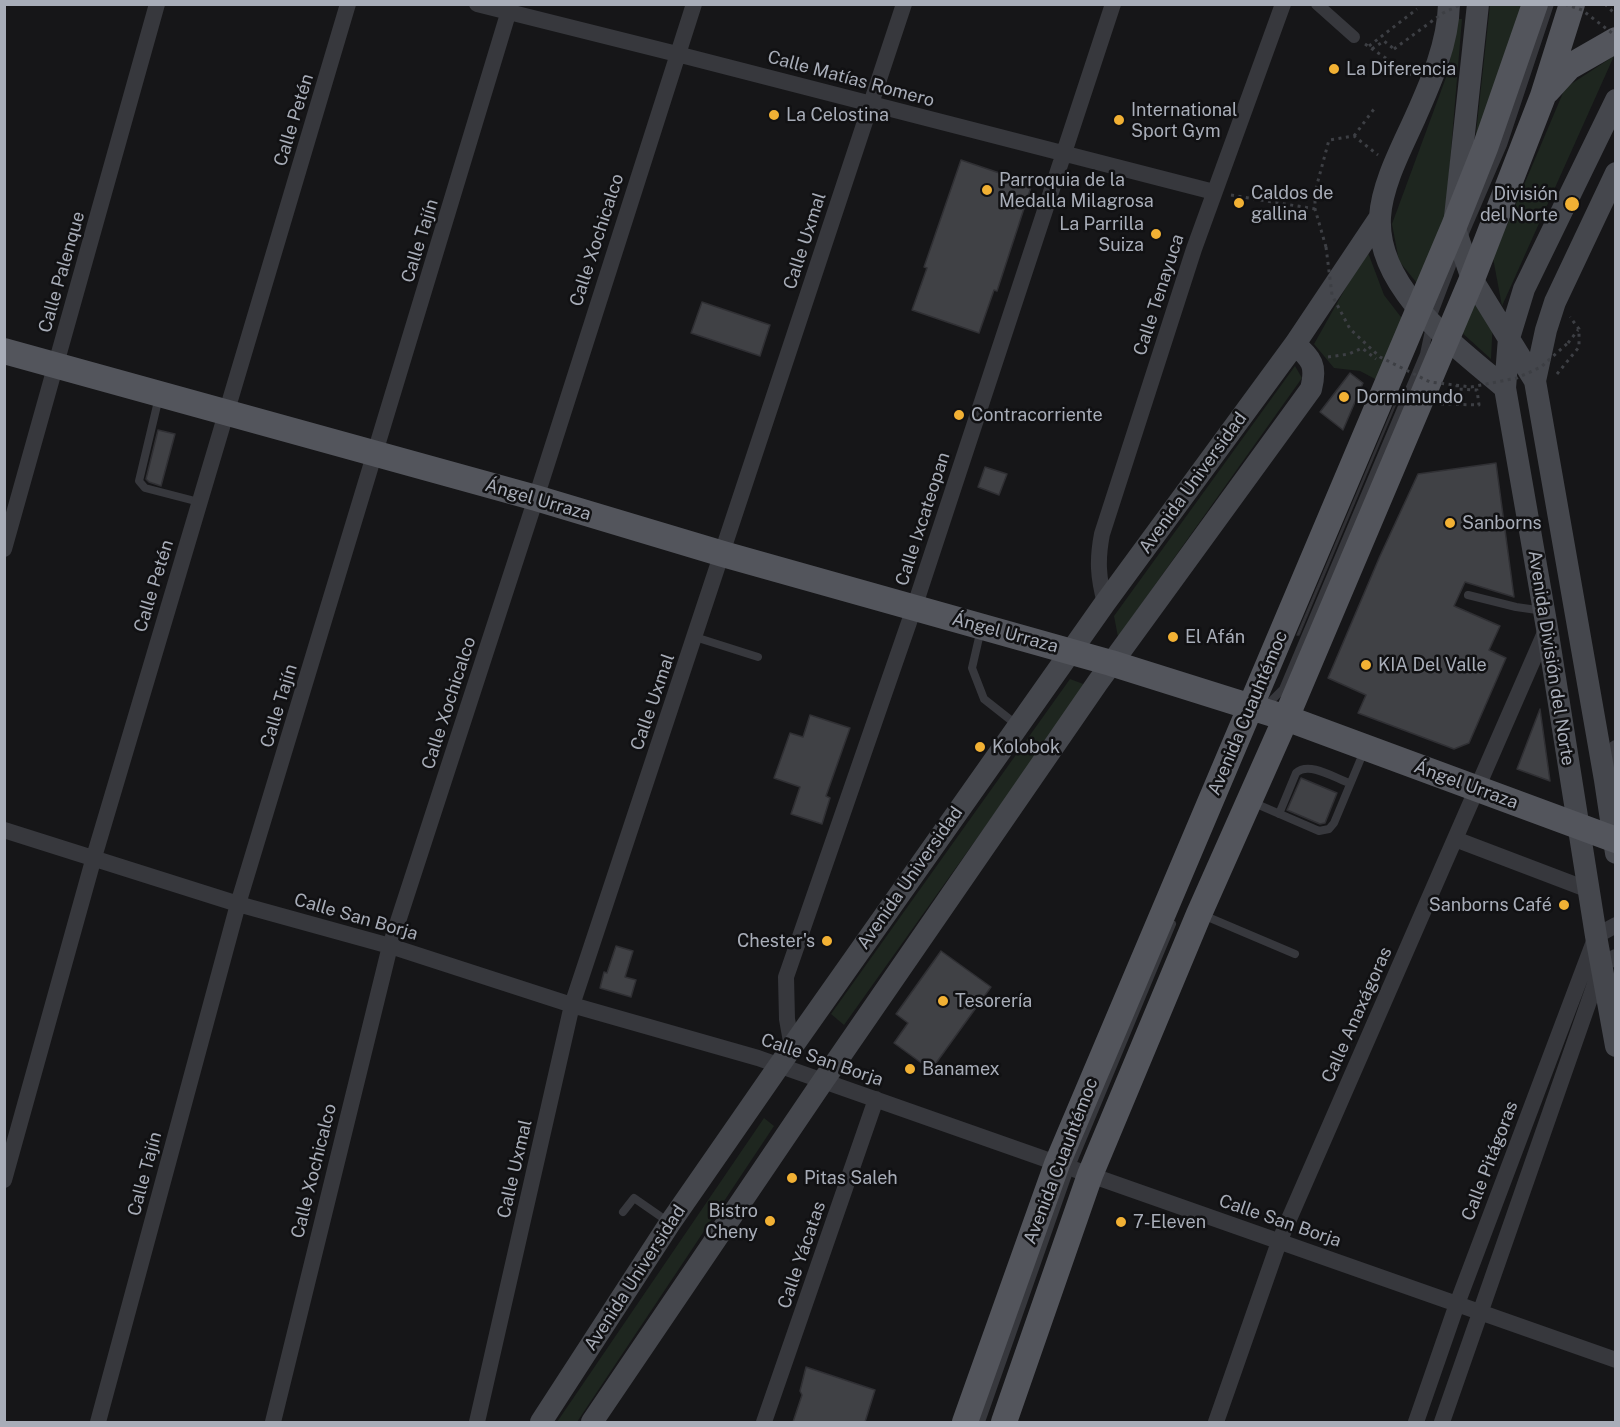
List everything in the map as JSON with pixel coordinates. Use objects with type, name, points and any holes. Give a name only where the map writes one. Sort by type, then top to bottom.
[{"type":"main road","points":[[1449,4],[1438,65],[1393,167],[1380,217],[1384,253],[1397,279],[1432,322],[1505,388]]},
{"type":"main road","name":"Avenida División del Norte","points":[[1478,4],[1457,236],[1472,279],[1535,381],[1615,844]]},
{"type":"main road","name":"Avenida Cuauhtémoc","points":[[1004,1422],[1072,1169],[1187,916],[1250,801],[1286,718],[1432,322],[1485,148],[1535,4]]},
{"type":"main road","name":"Avenida Cuauhtémoc","points":[[965,1422],[1072,1169],[1256,713],[1432,322],[1472,279],[1543,96],[1572,4]]},
{"type":"main road","points":[[1543,96],[1569,67],[1616,38]]},
{"type":"main road","points":[[1505,388],[1509,338],[1524,290],[1616,100]]},
{"type":"main road","points":[[1535,381],[1546,330],[1555,302],[1616,173]]},
{"type":"main road","name":"Avenida Universidad","points":[[541,1422],[670,1223],[786,1056],[1105,603],[1296,344],[1380,217]]},
{"type":"main road","points":[[592,1422],[1111,663],[1311,388],[1314,375],[1312,360],[1296,344]]},
{"type":"main road","name":"Ángel Urraza","points":[[4,351],[536,498],[723,554],[1111,663],[1256,713],[1286,718],[1478,788],[1615,844]]},
{"type":"main road","name":"Avenida División del Norte","points":[[1505,388],[1546,619],[1589,891],[1606,931],[1616,1046]]},
{"type":"street","name":"Calle Palenque","points":[[4,549],[157,4]]},
{"type":"street","name":"Calle Petén","points":[[4,1180],[94,857],[348,4]]},
{"type":"street","name":"Calle Matías Romero","points":[[477,4],[510,8],[677,54],[1214,192]]},
{"type":"street","name":"Calle Xochicalco","points":[[273,1422],[390,946],[694,4]]},
{"type":"street","name":"Calle Uxmal","points":[[477,1422],[572,1005],[904,4]]},
{"type":"street","name":"Calle Ixcateopan","points":[[786,1056],[786,977],[914,608],[1113,4]]},
{"type":"street","name":"Calle Tenayuca","points":[[1105,603],[1099,579],[1098,554],[1102,534],[1214,192],[1283,4]]},
{"type":"street","points":[[1317,4],[1354,37]]},
{"type":"street","name":"Calle Tajín","points":[[98,1422],[238,904],[510,8]]},
{"type":"street","name":"Calle Anaxágoras","points":[[1216,1422],[1279,1242],[1478,788],[1546,619]]},
{"type":"street","points":[[1605,780],[1616,748]]},
{"type":"street","name":"Calle San Borja","points":[[4,830],[238,904],[390,946],[572,1005],[786,1056],[823,1081],[1616,1360]]},
{"type":"street","points":[[1455,839],[1589,891]]},
{"type":"street","name":"Calle Pitágoras","points":[[1416,1422],[1457,1304],[1606,931]]},
{"type":"street","points":[[1442,1422],[1609,961]]},
{"type":"street","name":"Calle Yácatas","points":[[764,1422],[876,1099]]},
{"type":"lane","points":[[1457,236],[1503,145],[1550,4]]},
{"type":"lane","points":[[160,393],[138,476],[139,481],[146,488],[200,502]]},
{"type":"lane","points":[[1468,595],[1516,607],[1546,619]]},
{"type":"lane","points":[[982,626],[972,668],[984,699],[1018,725]]},
{"type":"lane","points":[[695,637],[758,657]]},
{"type":"lane","points":[[1250,801],[1319,831],[1329,829],[1334,823],[1365,747]]},
{"type":"lane","points":[[1279,814],[1299,770],[1311,769],[1349,783]]},
{"type":"lane","points":[[1187,916],[1295,954]]},
{"type":"lane","points":[[981,1422],[1072,1169]]},
{"type":"lane","points":[[623,1212],[634,1198],[670,1223]]},
{"type":"path","points":[[1370,48],[1384,41],[1394,49],[1443,13],[1462,4]]},
{"type":"path","points":[[1565,4],[1582,10],[1616,38]]},
{"type":"path","points":[[1605,4],[1616,15]]},
{"type":"path","points":[[1370,48],[1417,9]]},
{"type":"path","points":[[1354,37],[1428,87]]},
{"type":"path","points":[[1374,109],[1354,136],[1329,140],[1316,192],[1315,209],[1326,247],[1332,295],[1350,329],[1380,357],[1430,382],[1471,387],[1517,378],[1540,367],[1568,343],[1579,328]]},
{"type":"path","points":[[1354,136],[1393,167]]},
{"type":"path","points":[[1214,192],[1315,209]]},
{"type":"path","points":[[1539,405],[1554,378],[1579,347],[1579,328],[1555,302]]},
{"type":"path","points":[[1326,357],[1349,354],[1362,348],[1377,360],[1380,357]]},
{"type":"path","points":[[1452,396],[1440,396],[1440,404],[1479,405],[1477,390],[1457,389],[1457,386]]},
{"type":"shaded area","points":[[1490,5],[1529,6],[1473,161]]},
{"type":"shaded area","points":[[1457,19],[1462,19],[1444,234],[1420,287],[1399,261],[1392,224],[1448,72]]},
{"type":"shaded area","points":[[1614,56],[1502,306],[1493,258],[1565,88]]},
{"type":"shaded area","points":[[1367,250],[1384,295],[1404,321],[1377,380],[1360,371],[1334,368],[1314,344]]},
{"type":"shaded area","points":[[1474,303],[1493,319],[1491,359],[1460,331]]},
{"type":"shaded area","points":[[1295,366],[1302,378],[1118,637],[1114,616]]},
{"type":"shaded area","points":[[1070,679],[1086,685],[844,1025],[831,1014]]},
{"type":"shaded area","points":[[764,1118],[774,1126],[577,1422],[557,1422]]},
{"type":"building","points":[[961,160],[1032,184],[997,291],[994,290],[979,333],[912,310],[927,268],[924,267]]},
{"type":"building","points":[[702,302],[770,325],[760,356],[691,333]]},
{"type":"building","name":"Dormimundo","points":[[1350,373],[1363,383],[1343,430],[1320,412]]},
{"type":"building","points":[[1396,401],[1299,635],[1297,635]]},
{"type":"building","points":[[158,430],[175,434],[161,486],[146,479]]},
{"type":"building","points":[[1496,463],[1514,597],[1465,582],[1454,606],[1500,626],[1489,650],[1506,658],[1469,743],[1454,749],[1358,713],[1366,695],[1328,678],[1418,474]]},
{"type":"building","points":[[985,467],[1007,474],[999,495],[978,487]]},
{"type":"building","points":[[1540,709],[1550,781],[1517,769]]},
{"type":"building","points":[[810,715],[850,728],[826,796],[830,798],[822,824],[791,814],[800,787],[774,778],[790,733],[803,737]]},
{"type":"building","points":[[1301,778],[1337,793],[1325,823],[1320,824],[1287,810]]},
{"type":"building","points":[[616,946],[633,951],[625,977],[636,980],[631,997],[600,988],[604,972],[607,973]]},
{"type":"building","name":"Tesorería","points":[[941,951],[991,987],[931,1070],[894,1043],[908,1023],[896,1014]]},
{"type":"building","points":[[806,1367],[875,1390],[865,1422],[793,1422],[802,1395],[800,1391]]},
{"type":"place","name":"La Diferencia","points":[[1334,69]]},
{"type":"place","name":"La Celostina","points":[[774,115]]},
{"type":"place","name":"International Sport Gym","points":[[1119,120]]},
{"type":"place","name":"Parroquia de la Medalla Milagrosa","points":[[987,190]]},
{"type":"place","name":"Caldos de gallina","points":[[1239,203]]},
{"type":"place","name":"División del Norte","points":[[1572,204]]},
{"type":"place","name":"La Parrilla Suiza","points":[[1156,234]]},
{"type":"place","name":"Dormimundo","points":[[1344,397]]},
{"type":"place","name":"Contracorriente","points":[[959,415]]},
{"type":"place","name":"Sanborns","points":[[1450,523]]},
{"type":"place","name":"El Afán","points":[[1173,637]]},
{"type":"place","name":"KIA Del Valle","points":[[1366,665]]},
{"type":"place","name":"Kolobok","points":[[980,747]]},
{"type":"place","name":"Sanborns Café","points":[[1564,905]]},
{"type":"place","name":"Chester's","points":[[827,941]]},
{"type":"place","name":"Tesorería","points":[[943,1001]]},
{"type":"place","name":"Banamex","points":[[910,1069]]},
{"type":"place","name":"Pitas Saleh","points":[[792,1178]]},
{"type":"place","name":"Bistro Cheny","points":[[770,1221]]},
{"type":"place","name":"7-Eleven","points":[[1121,1222]]}]
